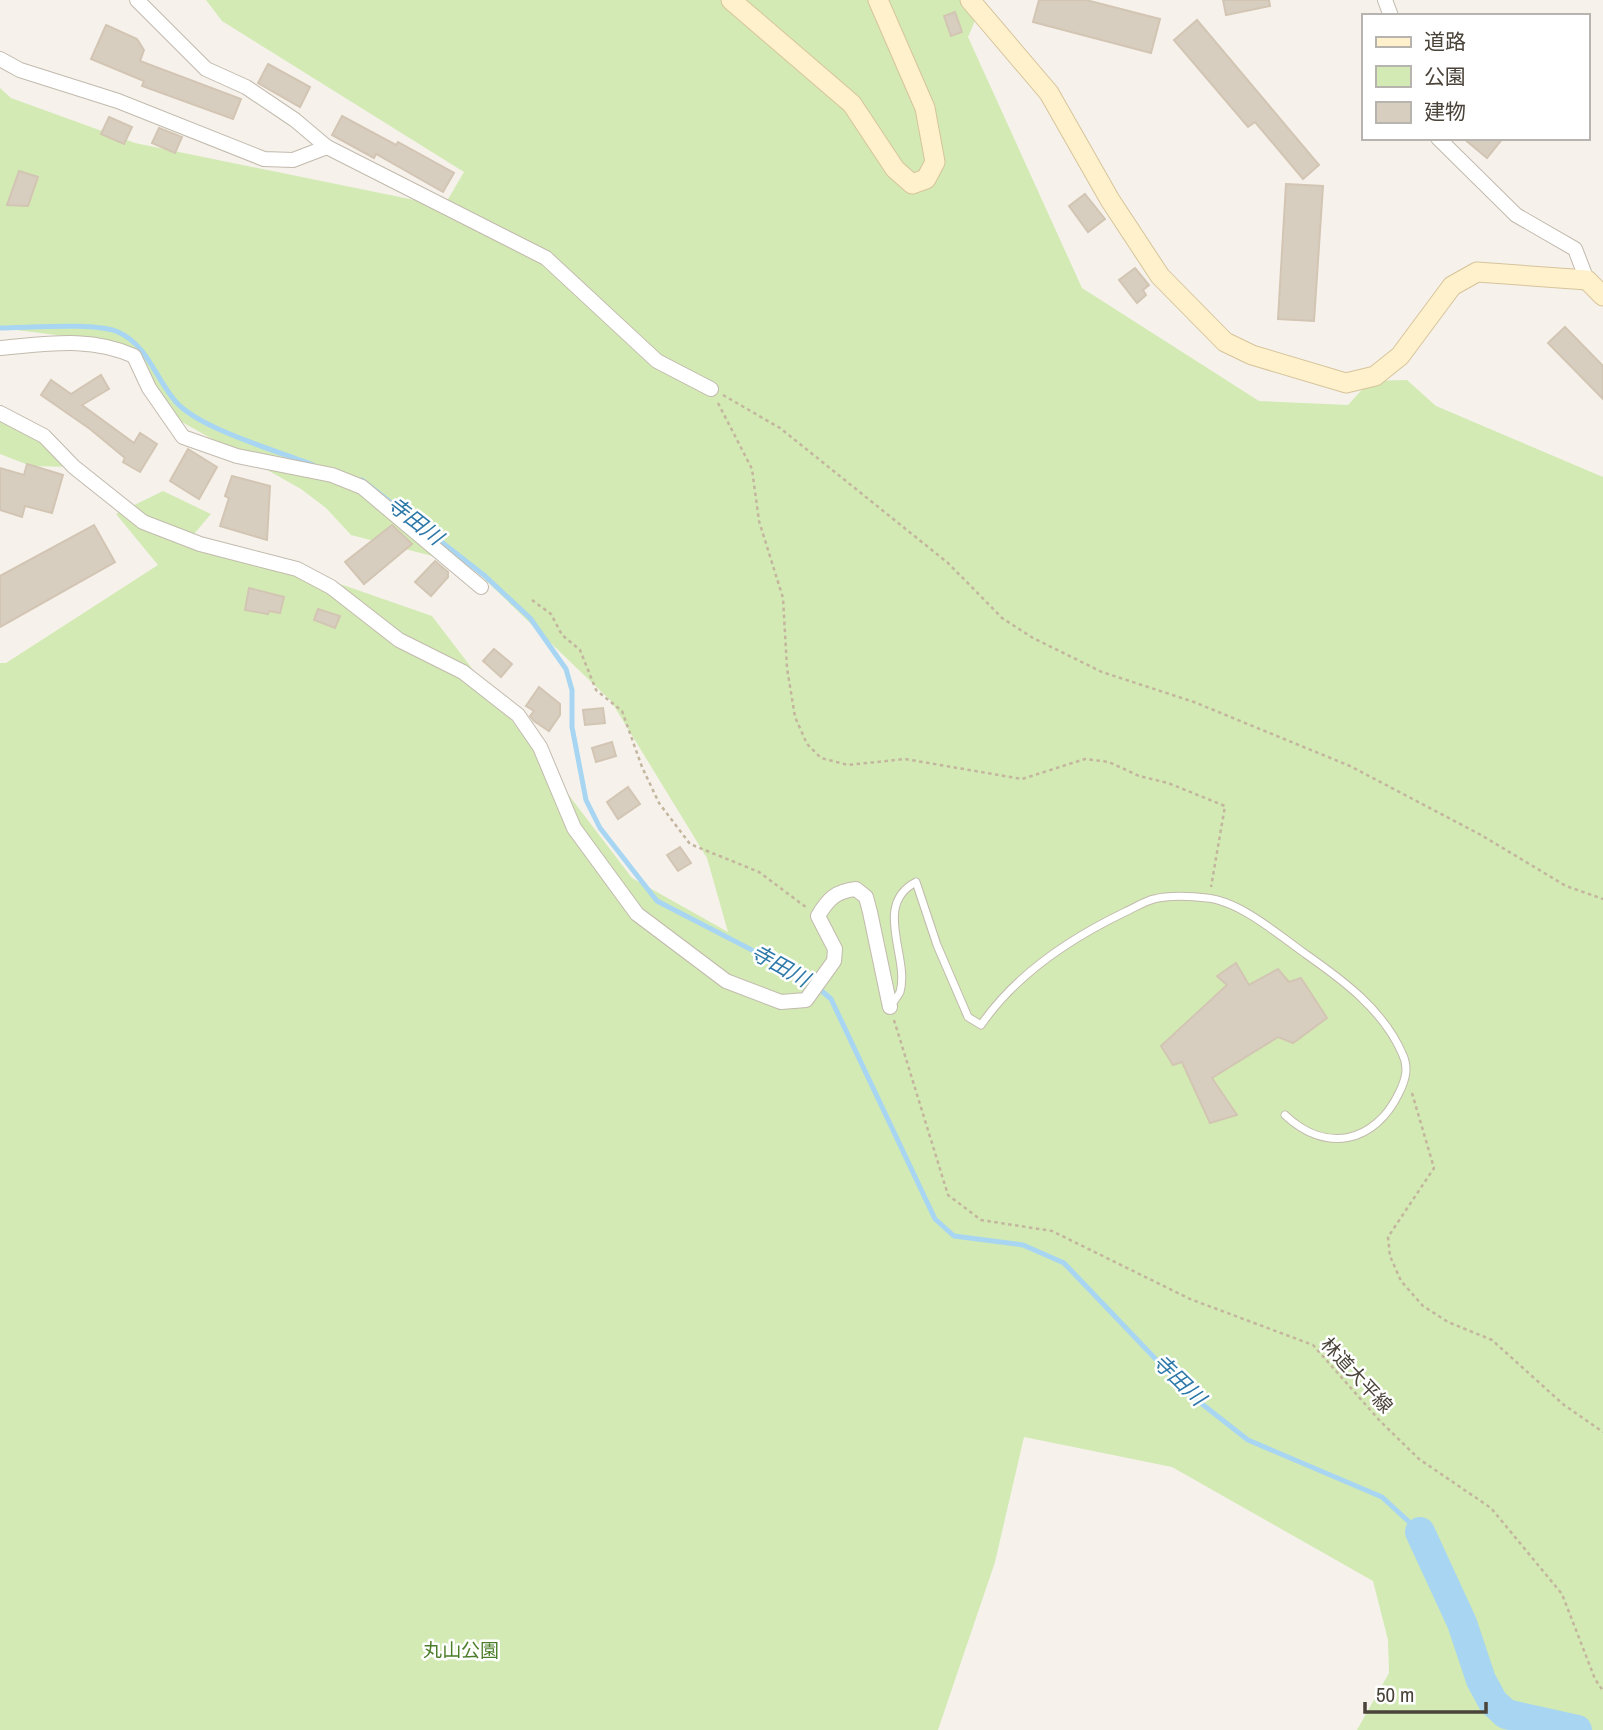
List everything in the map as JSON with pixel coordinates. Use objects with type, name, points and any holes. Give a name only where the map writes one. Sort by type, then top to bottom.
[{"type":"street","points":[[137,0],[205,69],[246,87],[295,120],[327,147],[546,258],[657,361],[710,389]]},
{"type":"street","points":[[731,0],[852,104],[895,169],[912,184],[926,179],[935,162],[925,108],[878,0]]},
{"type":"street","points":[[970,0],[1049,93],[1110,200],[1160,275],[1225,342],[1252,355],[1346,383],[1375,376],[1399,356],[1452,286],[1477,272],[1587,280]]},
{"type":"street","points":[[0,59],[20,70],[118,101],[264,159],[293,160],[327,147]]},
{"type":"street","points":[[1440,140],[1516,215],[1575,249],[1587,280],[1603,296]]},
{"type":"street","points":[[0,348],[80,341],[117,348],[134,356],[149,388],[183,437],[237,456],[332,475],[362,487],[481,587]]},
{"type":"street","points":[[0,413],[44,436],[74,467],[143,522],[200,544],[297,569],[331,587],[399,640],[463,672],[518,715],[540,747],[574,828],[637,914],[726,981],[781,1002],[806,1000],[834,961],[835,949],[818,916],[832,897],[843,890],[856,889],[866,897],[890,1007]]},
{"type":"lane","points":[[890,1007],[900,992],[894,903],[905,887],[916,882],[937,945],[968,1017],[981,1025],[1013,985],[1088,930],[1154,899],[1209,898],[1249,914],[1336,976],[1371,1006],[1403,1053],[1407,1077],[1390,1113],[1363,1135],[1328,1140],[1301,1130],[1285,1115]]},
{"type":"path","points":[[710,389],[752,469],[759,521],[783,598],[787,668],[795,717],[807,744],[821,758],[848,765],[905,759],[1022,779],[1085,759],[1109,762],[1139,776],[1215,800],[1225,806],[1209,898]]},
{"type":"path","points":[[710,389],[780,428],[947,563],[1002,618],[1033,638],[1101,672],[1194,702],[1350,766],[1481,835],[1566,886],[1603,899]]},
{"type":"path","points":[[532,600],[551,614],[562,635],[579,650],[596,690],[622,711],[642,767],[659,803],[690,844],[759,872],[818,916]]},
{"type":"path","name":"林道大平線","points":[[890,1007],[948,1195],[981,1220],[1052,1231],[1190,1299],[1313,1345],[1380,1421],[1419,1459],[1491,1508],[1562,1594],[1595,1679],[1603,1691]]},
{"type":"path","points":[[1407,1077],[1434,1168],[1388,1237],[1390,1256],[1401,1281],[1423,1306],[1448,1322],[1492,1340],[1564,1405],[1603,1432]]},
{"type":"green space","name":"丸山公園","points":[[206,0],[984,0],[968,37],[1082,288],[1259,401],[1348,405],[1370,381],[1407,380],[1436,406],[1603,477],[1603,1730],[1357,1730],[1389,1673],[1388,1640],[1373,1581],[1172,1467],[1024,1437],[995,1562],[938,1730],[0,1730],[0,663],[6,663],[158,565],[116,514],[163,491],[211,514],[188,541],[297,569],[432,616],[632,878],[728,932],[707,858],[611,701],[471,566],[351,535],[326,508],[301,489],[182,422],[121,343],[0,328],[0,88],[11,98],[135,143],[444,206],[464,172],[222,21]]},
{"type":"green space","points":[[0,415],[24,421],[74,467],[31,466],[0,454]]},
{"type":"building","points":[[1039,0],[1086,0],[1160,19],[1151,53],[1033,22]]},
{"type":"building","points":[[1223,0],[1269,0],[1270,6],[1226,15]]},
{"type":"building","points":[[955,12],[962,32],[951,36],[944,16]]},
{"type":"building","points":[[1197,20],[1319,165],[1303,179],[1255,122],[1248,127],[1174,40]]},
{"type":"building","points":[[106,25],[137,39],[144,50],[140,61],[241,99],[233,119],[142,86],[144,81],[91,59]]},
{"type":"building","points":[[268,64],[310,87],[300,107],[258,83]]},
{"type":"building","points":[[342,116],[396,145],[398,142],[454,173],[443,192],[376,154],[374,158],[332,135]]},
{"type":"building","points":[[109,117],[132,127],[124,144],[101,134]]},
{"type":"building","points":[[159,128],[182,137],[175,153],[152,143]]},
{"type":"building","points":[[1465,140],[1501,140],[1487,158]]},
{"type":"building","points":[[19,171],[38,177],[28,206],[7,205]]},
{"type":"building","points":[[1286,184],[1323,186],[1314,321],[1278,319]]},
{"type":"building","points":[[1085,194],[1105,219],[1088,232],[1069,206]]},
{"type":"building","points":[[1135,268],[1149,285],[1143,290],[1146,295],[1137,303],[1119,280]]},
{"type":"building","points":[[1565,327],[1603,366],[1603,399],[1548,343]]},
{"type":"building","points":[[101,375],[109,389],[82,405],[134,443],[140,433],[157,444],[140,472],[123,462],[125,458],[90,429],[41,395],[51,380],[71,394]]},
{"type":"building","points":[[188,449],[217,467],[199,499],[170,481]]},
{"type":"building","points":[[27,464],[63,475],[52,513],[25,506],[22,517],[0,510],[0,468],[24,475]]},
{"type":"building","points":[[232,476],[270,486],[267,540],[220,526],[229,498],[225,496]]},
{"type":"building","points":[[94,525],[115,562],[0,627],[0,576]]},
{"type":"building","points":[[392,525],[412,544],[364,584],[345,562]]},
{"type":"building","points":[[435,561],[448,572],[448,577],[431,596],[415,582]]},
{"type":"building","points":[[249,588],[284,597],[280,613],[245,610]]},
{"type":"building","points":[[318,609],[340,616],[335,628],[314,620]]},
{"type":"building","points":[[494,649],[512,664],[501,677],[483,661]]},
{"type":"building","points":[[539,687],[560,704],[560,715],[549,731],[534,721],[530,716],[534,711],[526,706]]},
{"type":"building","points":[[603,708],[605,723],[585,725],[583,710]]},
{"type":"building","points":[[612,742],[616,756],[596,762],[592,748]]},
{"type":"building","points":[[628,787],[640,804],[618,819],[607,802]]},
{"type":"building","points":[[680,847],[691,863],[678,871],[667,855]]},
{"type":"building","points":[[1236,963],[1249,985],[1278,969],[1289,982],[1301,978],[1327,1018],[1293,1043],[1278,1037],[1212,1078],[1237,1115],[1210,1123],[1182,1062],[1173,1065],[1161,1046],[1227,985],[1217,976]]},
{"type":"waterway","name":"寺田川","points":[[0,328],[78,326],[118,332],[137,345],[169,393],[187,412],[221,430],[313,465]]},
{"type":"waterway","name":"寺田川","points":[[362,480],[485,576],[530,618],[566,669],[572,690],[572,727],[586,800],[600,828],[657,901],[808,979],[831,999],[935,1219],[954,1236],[1023,1245],[1064,1263],[1188,1393],[1248,1440],[1382,1497],[1420,1532]]},
{"type":"waterway","name":"寺田川","points":[[1420,1532],[1462,1623],[1481,1680],[1493,1702],[1506,1714],[1577,1730]]}]
